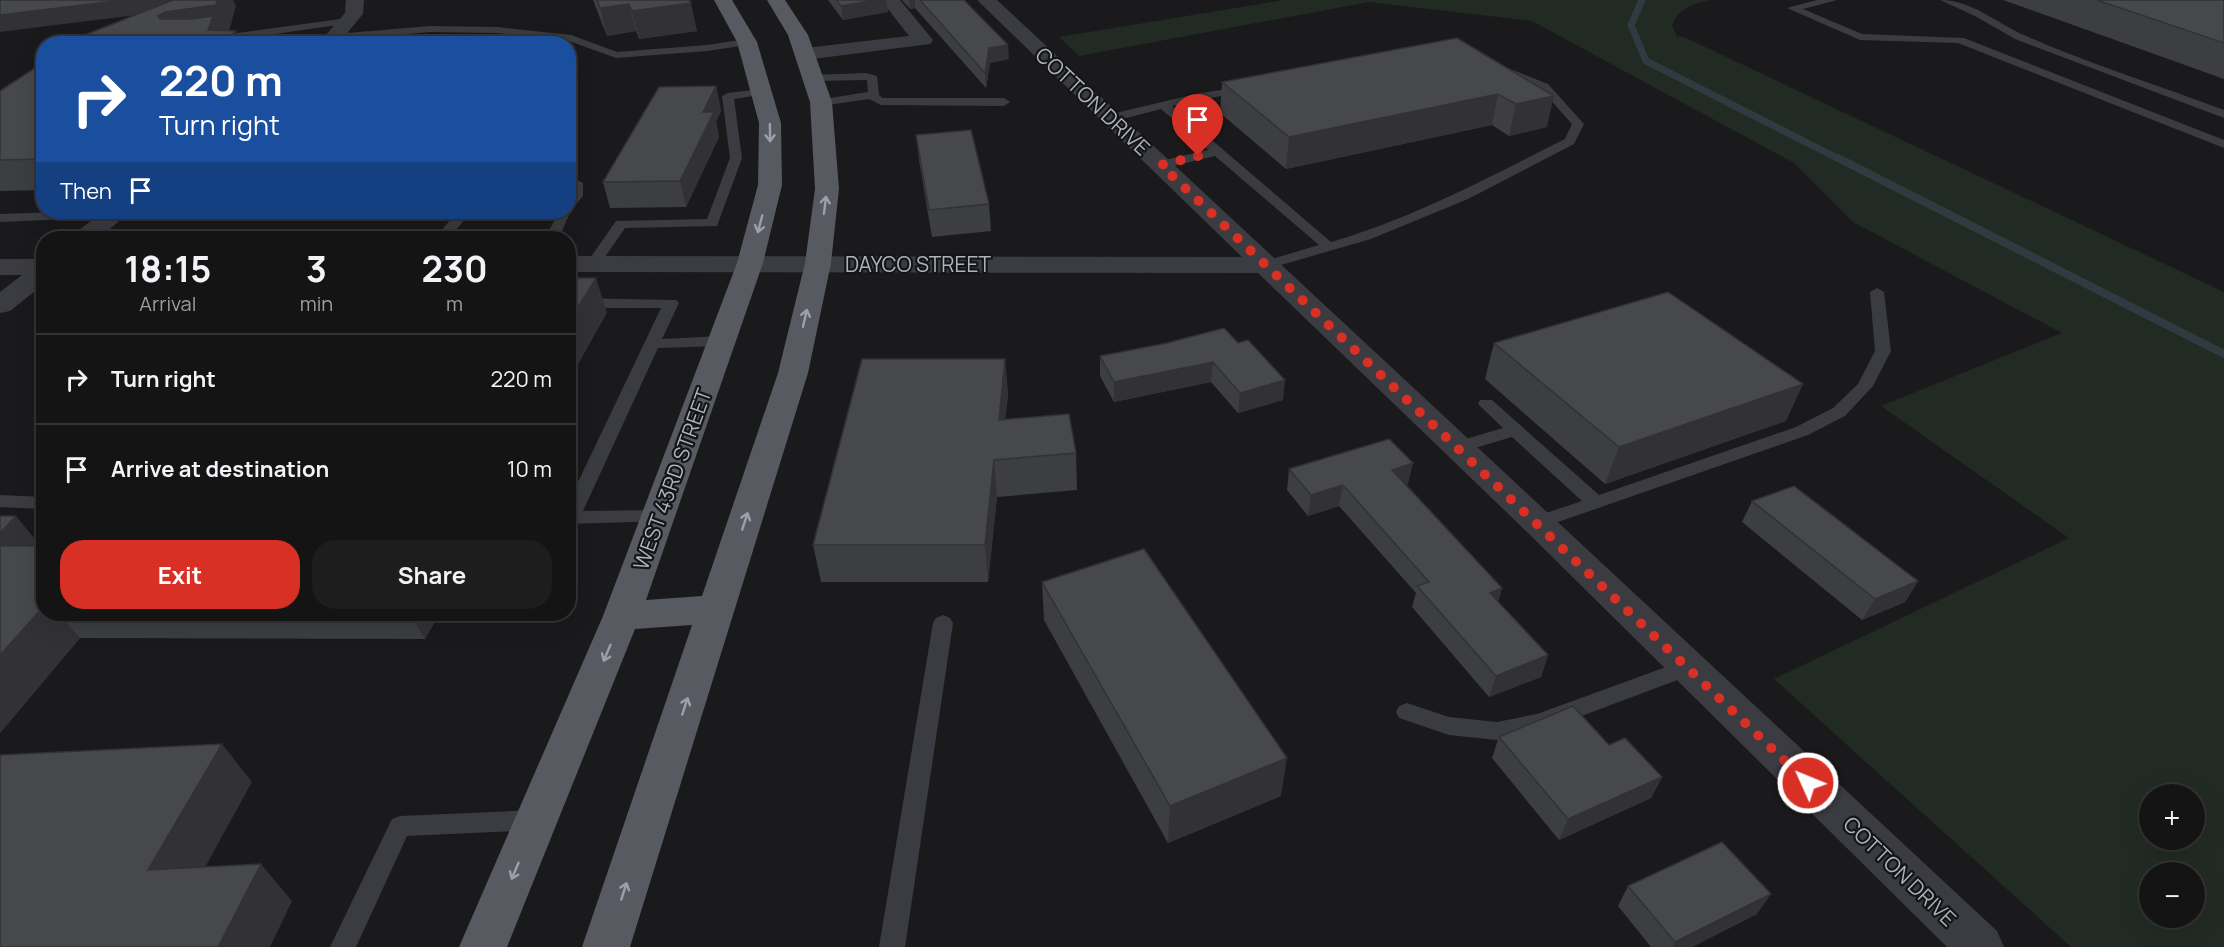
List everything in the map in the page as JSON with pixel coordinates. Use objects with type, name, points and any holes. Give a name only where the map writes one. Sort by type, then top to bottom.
[{"type":"main road","name":"WEST 43RD STREET","points":[[606,947],[793,373],[818,263],[827,189],[821,102],[812,78],[779,41],[723,0]]},
{"type":"main road","name":"WEST 43RD STREET","points":[[483,947],[622,616],[750,263],[770,185],[770,123],[761,92],[779,41],[776,0]]},
{"type":"main road","points":[[622,616],[717,609]]},
{"type":"street","points":[[335,36],[354,14],[355,0]]},
{"type":"street","points":[[779,41],[923,40],[890,0]]},
{"type":"street","name":"COTTON DRIVE","points":[[986,0],[1538,523],[1980,947]]},
{"type":"street","points":[[93,231],[108,219]]},
{"type":"street","name":"DAYCO STREET","points":[[581,264],[1267,265]]},
{"type":"street","points":[[0,267],[36,269]]},
{"type":"street","points":[[0,305],[36,276]]},
{"type":"lane","points":[[1832,0],[1792,8],[1860,37],[1960,40],[2224,144]]},
{"type":"lane","points":[[1945,0],[1979,14],[2019,37],[2224,114]]},
{"type":"lane","points":[[238,36],[348,21]]},
{"type":"lane","points":[[367,36],[430,29],[497,30],[552,36]]},
{"type":"lane","points":[[576,40],[616,55],[779,41]]},
{"type":"lane","points":[[1267,265],[1366,236],[1463,196],[1570,141],[1578,124],[1544,86],[1488,63]]},
{"type":"lane","points":[[812,78],[866,76],[873,78],[874,95],[872,96]]},
{"type":"lane","points":[[1111,118],[1257,86]]},
{"type":"lane","points":[[581,264],[621,224],[712,223],[736,158],[728,96],[761,92]]},
{"type":"lane","points":[[821,102],[872,96],[881,101],[1004,102]]},
{"type":"lane","points":[[1162,105],[1329,247]]},
{"type":"lane","points":[[1161,165],[1217,152]]},
{"type":"lane","points":[[0,218],[36,216]]},
{"type":"lane","points":[[448,231],[458,219]]},
{"type":"lane","points":[[1538,523],[1802,431],[1839,412],[1864,386],[1883,351],[1877,292]]},
{"type":"lane","points":[[576,303],[671,303],[576,507]]},
{"type":"lane","points":[[652,344],[722,341]]},
{"type":"lane","points":[[1485,404],[1596,503]]},
{"type":"lane","points":[[1458,447],[1515,430]]},
{"type":"lane","points":[[0,501],[36,503]]},
{"type":"lane","points":[[576,518],[658,516]]},
{"type":"lane","points":[[891,947],[942,623]]},
{"type":"lane","points":[[1407,712],[1449,726],[1497,731],[1539,723],[1688,667]]},
{"type":"lane","points":[[343,947],[400,826],[536,820]]},
{"type":"shaded area","points":[[1284,0],[1711,0],[1693,5],[1678,14],[1672,25],[1677,36],[1684,37],[2224,292],[2224,947],[2071,947],[1774,679],[2069,538],[1881,406],[2062,333],[1853,222],[1794,163],[1532,21],[1369,2],[1079,56],[1059,37]]},
{"type":"building","points":[[0,0],[124,0],[0,15]]},
{"type":"building","points":[[173,0],[217,0],[216,5],[165,12],[158,16],[160,19],[192,19],[213,16],[208,30],[236,31],[230,36],[85,35]]},
{"type":"building","points":[[597,0],[689,0],[691,3],[632,11],[629,4],[600,8]]},
{"type":"building","points":[[836,0],[877,0],[841,6]]},
{"type":"building","points":[[920,0],[964,0],[1008,45],[989,48],[985,73]]},
{"type":"building","points":[[2097,0],[2224,0],[2224,43]]},
{"type":"building","points":[[1457,38],[1554,96],[1516,104],[1498,94],[1289,137],[1222,82]]},
{"type":"building","points":[[36,67],[36,159],[0,160],[0,91]]},
{"type":"building","points":[[716,86],[703,112],[714,112],[680,181],[603,182],[659,87]]},
{"type":"building","points":[[971,130],[989,204],[929,210],[916,135]]},
{"type":"building","points":[[576,278],[596,278],[576,311]]},
{"type":"building","points":[[1668,292],[1803,384],[1619,447],[1494,343]]},
{"type":"building","points":[[1224,328],[1238,343],[1248,340],[1285,380],[1240,393],[1213,362],[1114,382],[1100,356],[1167,343]]},
{"type":"building","points":[[862,359],[1005,359],[999,420],[1069,414],[1076,453],[994,460],[985,545],[813,545]]},
{"type":"building","points":[[1389,439],[1413,463],[1392,470],[1502,588],[1490,593],[1548,655],[1496,676],[1417,586],[1429,582],[1343,485],[1311,495],[1289,469]]},
{"type":"building","points":[[1794,486],[1918,581],[1875,599],[1752,501]]},
{"type":"building","points":[[0,516],[16,516],[0,533]]},
{"type":"building","points":[[0,546],[36,546],[36,615],[0,655]]},
{"type":"building","points":[[1144,549],[1287,758],[1170,806],[1042,582]]},
{"type":"building","points":[[1573,706],[1609,745],[1625,738],[1662,777],[1568,819],[1499,737]]},
{"type":"building","points":[[222,744],[148,870],[261,864],[218,947],[0,947],[0,755]]},
{"type":"building","points":[[1722,842],[1771,894],[1675,942],[1628,886]]},
{"type":"waterway","points":[[1642,0],[1631,25],[1646,61],[1841,160]]},
{"type":"waterway","points":[[1838,158],[2224,354]]},
{"type":"route","points":[[1198,156],[1161,165],[1808,783]]}]
